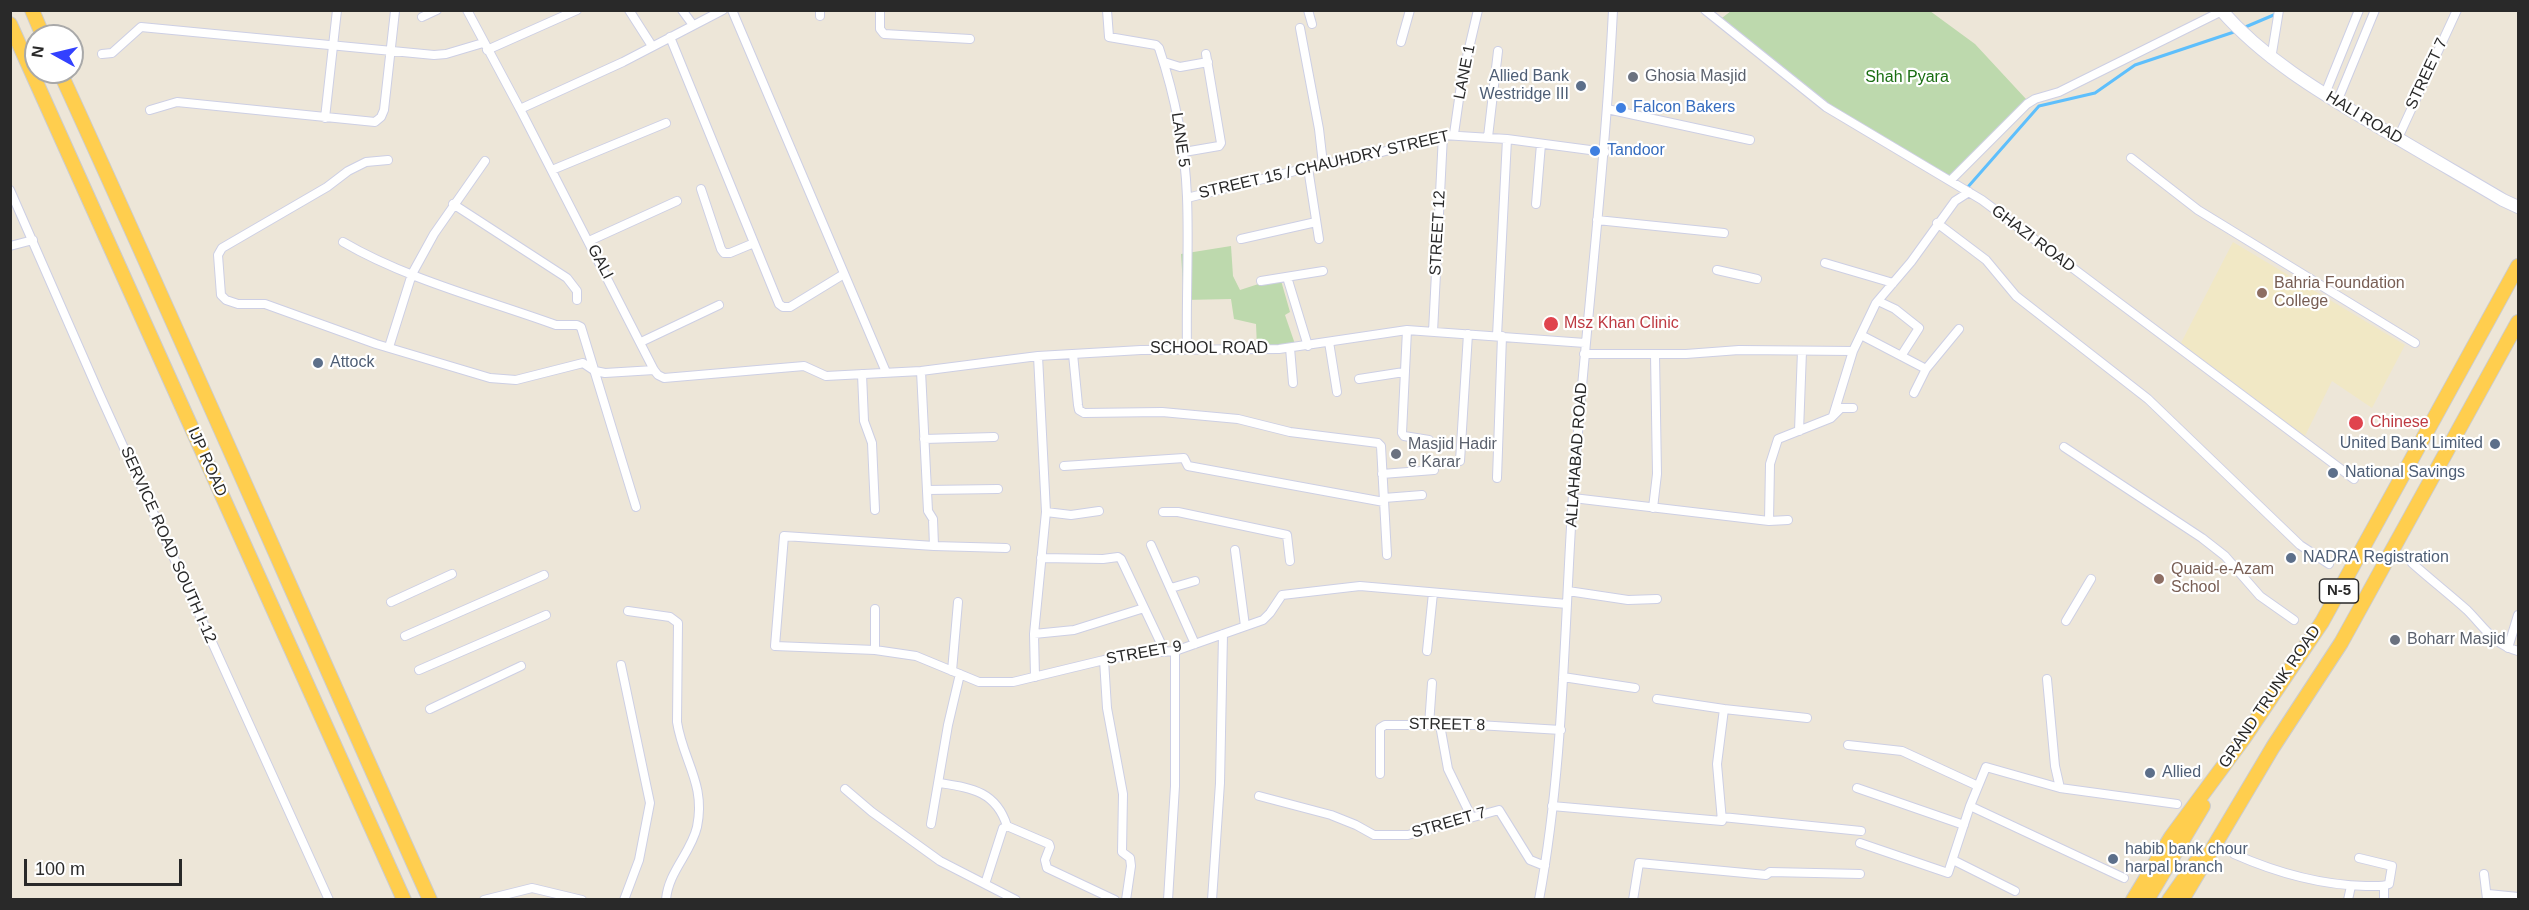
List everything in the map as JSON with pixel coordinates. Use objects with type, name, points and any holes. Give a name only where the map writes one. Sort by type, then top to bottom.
[{"type":"highway","points":[[32,10],[38,24]]},
{"type":"highway","name":"IJP ROAD","points":[[10,24],[404,900]]},
{"type":"highway","name":"IJP ROAD","points":[[65,84],[175,323],[217,423],[430,900]]},
{"type":"highway","name":"GRAND TRUNK ROAD","points":[[2133,900],[2171,837],[2244,738],[2322,622],[2518,266]]},
{"type":"highway","name":"GRAND TRUNK ROAD","points":[[2182,900],[2273,747],[2341,643],[2518,322]]},
{"type":"highway","points":[[2148,900],[2244,738]]},
{"type":"highway","points":[[2169,900],[2273,747]]},
{"type":"main road","name":"HALI ROAD","points":[[2223,13],[2271,59],[2337,102],[2517,209]]},
{"type":"street","points":[[325,118],[337,10]]},
{"type":"street","points":[[422,17],[437,10]]},
{"type":"street","name":"GALI","points":[[467,10],[654,370]]},
{"type":"street","points":[[102,54],[112,53],[141,27],[434,55],[485,46],[577,10]]},
{"type":"street","points":[[629,10],[652,46]]},
{"type":"street","points":[[682,10],[693,25]]},
{"type":"street","points":[[520,109],[723,10]]},
{"type":"street","points":[[732,10],[886,372]]},
{"type":"street","points":[[880,10],[880,29],[884,34],[970,39]]},
{"type":"street","points":[[1107,10],[1109,37],[1158,46],[1164,62],[1180,67],[1207,58],[1221,143],[1219,146],[1184,152]]},
{"type":"street","points":[[1308,10],[1312,24]]},
{"type":"street","points":[[1401,42],[1410,10]]},
{"type":"street","name":"LANE 1","points":[[1454,134],[1462,78],[1478,10]]},
{"type":"street","name":"ALLAHABAD ROAD","points":[[1539,900],[1561,730],[1573,498],[1585,343],[1605,152],[1613,10]]},
{"type":"street","name":"GHAZI ROAD","points":[[1705,10],[1826,107],[1967,190],[2354,479]]},
{"type":"street","points":[[2271,59],[2279,10]]},
{"type":"street","points":[[2325,94],[2360,10]]},
{"type":"street","points":[[2337,102],[2375,10]]},
{"type":"street","name":"STREET 7","points":[[2398,138],[2457,10]]},
{"type":"street","points":[[150,110],[177,102],[364,123],[375,122],[384,110],[395,11]]},
{"type":"street","points":[[1951,180],[2026,104],[2059,92],[2223,13]]},
{"type":"street","points":[[1300,28],[1319,129],[1323,164]]},
{"type":"street","points":[[670,37],[779,304],[783,307],[790,307],[844,274]]},
{"type":"street","points":[[1488,137],[1498,51]]},
{"type":"street","name":"LANE 5","points":[[1164,62],[1184,152],[1187,198],[1187,349]]},
{"type":"street","points":[[1607,109],[1750,140]]},
{"type":"street","points":[[552,170],[666,123]]},
{"type":"street","name":"STREET 15 / CHAUHDRY STREET","points":[[1187,198],[1323,164],[1357,159],[1443,135],[1488,137],[1605,152]]},
{"type":"street","name":"STREET 12","points":[[1433,332],[1443,135]]},
{"type":"street","points":[[1497,478],[1507,139]]},
{"type":"street","points":[[1536,204],[1541,144]]},
{"type":"street","points":[[2130,158],[2198,210],[2415,344]]},
{"type":"street","points":[[388,160],[366,162],[348,171],[327,187],[222,248],[218,255],[220,291],[226,300],[238,304],[265,304],[389,347],[504,380],[516,380],[583,363],[595,371],[605,373],[654,370]]},
{"type":"street","points":[[389,347],[412,274],[453,204],[485,161]]},
{"type":"street","points":[[1308,168],[1319,238]]},
{"type":"street","points":[[701,189],[724,253],[730,253],[754,243]]},
{"type":"street","name":"SERVICE ROAD SOUTH I-12","points":[[10,190],[328,900]]},
{"type":"street","points":[[1833,416],[1853,351],[1878,301],[1922,247],[1937,223],[1967,190]]},
{"type":"street","points":[[589,241],[677,201]]},
{"type":"street","points":[[453,204],[567,278],[577,291],[577,300]]},
{"type":"street","points":[[1598,220],[1724,233]]},
{"type":"street","points":[[1241,239],[1317,222]]},
{"type":"street","points":[[1937,223],[1986,260],[2016,296],[2148,399],[2300,545],[2329,564]]},
{"type":"street","points":[[10,246],[33,240]]},
{"type":"street","points":[[343,243],[365,255],[412,274],[556,325],[577,325],[584,331],[636,507]]},
{"type":"street","points":[[1825,263],[1893,284]]},
{"type":"street","points":[[1717,270],[1757,279]]},
{"type":"street","points":[[1261,281],[1323,271]]},
{"type":"street","points":[[1287,277],[1308,346]]},
{"type":"street","points":[[1878,301],[1895,309],[1919,328],[1901,356]]},
{"type":"street","points":[[640,342],[719,305]]},
{"type":"street","points":[[1914,393],[1926,369],[1959,329]]},
{"type":"street","points":[[1407,330],[1402,435],[1429,440]]},
{"type":"street","name":"SCHOOL ROAD","points":[[654,370],[664,378],[804,366],[819,375],[832,376],[921,371],[1038,356],[1187,349],[1290,348],[1407,330],[1585,343]]},
{"type":"street","points":[[1460,461],[1468,334]]},
{"type":"street","points":[[1861,335],[1926,369]]},
{"type":"street","points":[[1329,342],[1337,392]]},
{"type":"street","points":[[1290,348],[1293,383]]},
{"type":"street","points":[[1584,354],[1655,354],[1739,350],[1853,351]]},
{"type":"street","points":[[1799,431],[1802,351]]},
{"type":"street","points":[[1073,354],[1078,405],[1079,410],[1084,413],[1162,412],[1238,419],[1290,432],[1378,443],[1381,446],[1387,555]]},
{"type":"street","points":[[1653,508],[1657,474],[1655,354]]},
{"type":"street","points":[[1035,677],[1034,634],[1046,512],[1038,356]]},
{"type":"street","points":[[921,371],[928,510],[933,519],[934,546],[1006,548]]},
{"type":"street","points":[[1359,379],[1404,372]]},
{"type":"street","points":[[861,374],[864,421],[872,443],[875,510]]},
{"type":"street","points":[[1769,521],[1770,464],[1774,445],[1778,439],[1833,416],[1841,408],[1853,408]]},
{"type":"street","points":[[924,439],[994,437]]},
{"type":"street","points":[[2064,447],[2202,538],[2225,556],[2260,596],[2294,620]]},
{"type":"street","points":[[1064,466],[1184,458],[1188,466],[1384,500],[1422,495]]},
{"type":"street","points":[[1382,474],[1434,470]]},
{"type":"street","points":[[927,490],[998,489]]},
{"type":"street","points":[[1573,498],[1769,521],[1788,520]]},
{"type":"street","points":[[1046,512],[1071,515],[1099,511]]},
{"type":"street","points":[[1163,512],[1287,535],[1290,561]]},
{"type":"street","name":"STREET 9","points":[[934,546],[784,536],[775,646],[875,650],[916,656],[979,682],[995,684],[1104,660],[1175,651],[1263,620],[1282,594],[1360,586],[1567,604]]},
{"type":"street","points":[[1151,545],[1195,644]]},
{"type":"street","points":[[1234,550],[1245,626]]},
{"type":"street","points":[[1041,558],[1103,560],[1118,557],[1165,652]]},
{"type":"street","points":[[2412,563],[2468,611],[2492,638],[2518,651]]},
{"type":"street","points":[[391,602],[452,574]]},
{"type":"street","points":[[405,636],[544,574]]},
{"type":"street","points":[[2066,621],[2091,579]]},
{"type":"street","points":[[1171,588],[1196,581]]},
{"type":"street","points":[[1568,591],[1628,600],[1657,599]]},
{"type":"street","points":[[1427,651],[1433,593]]},
{"type":"street","points":[[931,824],[940,783],[956,672],[958,602]]},
{"type":"street","points":[[1034,634],[1074,630],[1144,608]]},
{"type":"street","points":[[875,609],[875,650]]},
{"type":"street","points":[[628,611],[670,617],[678,623],[677,722],[680,738],[700,791],[697,826],[692,841],[667,886],[666,900]]},
{"type":"street","points":[[419,670],[546,615]]},
{"type":"street","points":[[2508,648],[2518,615]]},
{"type":"street","points":[[1212,900],[1220,783],[1223,634]]},
{"type":"street","points":[[1168,900],[1175,786],[1175,651]]},
{"type":"street","points":[[1104,660],[1107,708],[1123,794],[1122,852],[1130,858],[1131,866],[1126,900]]},
{"type":"street","points":[[621,665],[650,803],[639,860],[624,900]]},
{"type":"street","points":[[430,709],[521,666]]},
{"type":"street","points":[[1563,677],[1635,688]]},
{"type":"street","points":[[2047,679],[2060,788]]},
{"type":"street","points":[[1429,725],[1432,683]]},
{"type":"street","points":[[1657,699],[1807,718]]},
{"type":"street","points":[[1552,806],[1722,821],[1717,764],[1724,709]]},
{"type":"street","points":[[1440,725],[1448,769],[1471,816]]},
{"type":"street","name":"STREET 8","points":[[1380,774],[1381,726],[1440,725],[1561,730]]},
{"type":"street","points":[[1848,745],[1902,751],[1978,786]]},
{"type":"street","points":[[1860,843],[1948,873],[1970,806],[1986,767],[2060,788],[2176,804]]},
{"type":"street","points":[[940,783],[971,788],[985,794],[1003,814],[1007,826],[1049,844],[1045,860],[1047,868],[1115,900]]},
{"type":"street","points":[[1857,788],[1964,825]]},
{"type":"street","points":[[845,789],[872,812],[940,861],[1016,900]]},
{"type":"street","name":"STREET 7","points":[[1259,796],[1331,814],[1374,835],[1408,835],[1499,810],[1530,860],[1545,866]]},
{"type":"street","points":[[1970,806],[2124,878]]},
{"type":"street","points":[[1722,817],[1861,831]]},
{"type":"street","points":[[985,884],[1003,828],[1007,826]]},
{"type":"street","points":[[2234,854],[2284,875],[2351,886],[2390,884],[2392,866],[2359,858]]},
{"type":"street","points":[[1953,860],[2015,891]]},
{"type":"street","points":[[1633,900],[1639,863],[1766,875],[1770,872],[1860,874]]},
{"type":"street","points":[[2484,874],[2487,897],[2518,897]]},
{"type":"street","points":[[2348,900],[2351,886]]},
{"type":"street","points":[[2384,886],[2384,900]]},
{"type":"street","points":[[484,900],[532,888],[582,900]]},
{"type":"shaded area","name":"Bahria Foundation College","points":[[2233,242],[2405,345],[2372,408],[2332,381],[2303,440],[2181,343]]},
{"type":"green space","name":"Shah Pyara","points":[[1731,11],[1930,11],[1975,44],[2026,99],[1951,180],[1826,107],[1718,21]]},
{"type":"green space","points":[[1231,246],[1233,276],[1240,290],[1280,277],[1290,312],[1285,315],[1296,347],[1257,347],[1256,324],[1234,319],[1231,299],[1184,300],[1181,254]]},
{"type":"waterway","points":[[2243,28],[2276,14]]},
{"type":"waterway","points":[[1967,188],[2039,106],[2095,93],[2135,65],[2237,31]]},
{"type":"place","name":"Ghosia Masjid","points":[[1633,77]]},
{"type":"place","name":"Allied Bank Westridge III","points":[[1581,86]]},
{"type":"place","name":"Falcon Bakers","points":[[1621,108]]},
{"type":"place","name":"Tandoor","points":[[1595,151]]},
{"type":"place","name":"Bahria Foundation College","points":[[2262,293]]},
{"type":"place","name":"Msz Khan Clinic","points":[[1551,324]]},
{"type":"place","name":"Attock","points":[[318,363]]},
{"type":"place","name":"Chinese","points":[[2356,423]]},
{"type":"place","name":"United Bank Limited","points":[[2495,444]]},
{"type":"place","name":"Masjid Hadir e Karar","points":[[1396,454]]},
{"type":"place","name":"National Savings","points":[[2333,473]]},
{"type":"place","name":"NADRA Registration","points":[[2291,558]]},
{"type":"place","name":"Quaid-e-Azam School","points":[[2159,579]]},
{"type":"place","name":"Boharr Masjid","points":[[2395,640]]},
{"type":"place","name":"Allied","points":[[2150,773]]},
{"type":"place","name":"habib bank chour harpal branch","points":[[2113,859]]}]
